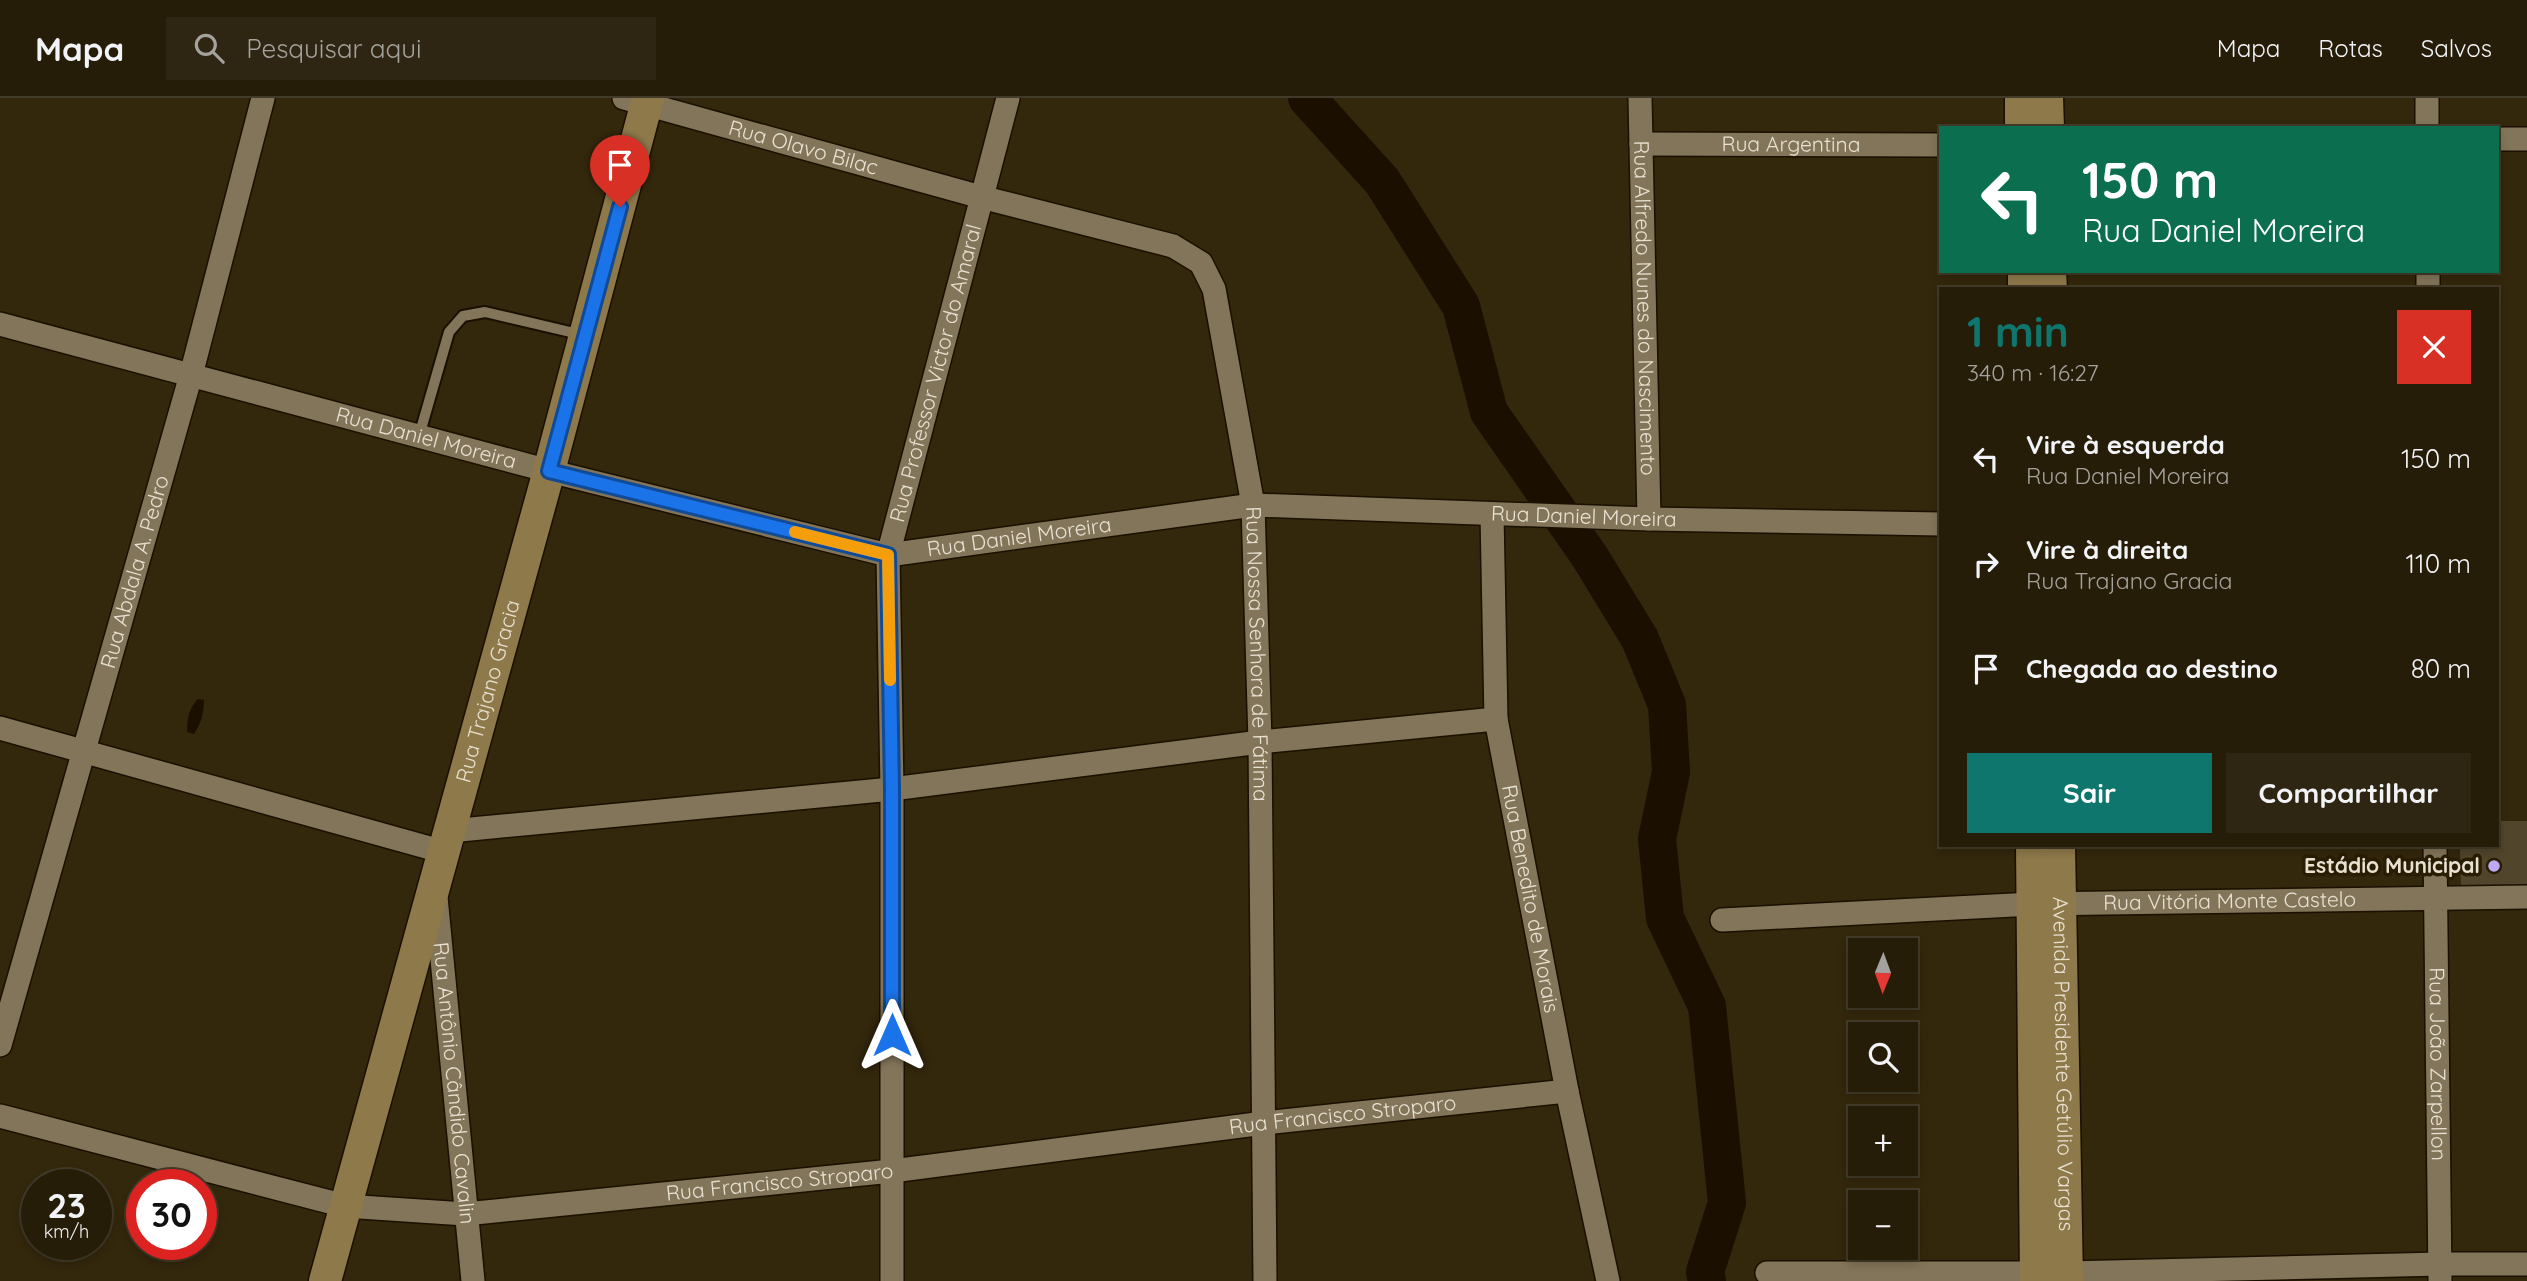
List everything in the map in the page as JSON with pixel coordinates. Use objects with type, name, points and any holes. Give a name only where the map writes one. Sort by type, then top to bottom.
[{"type":"main road","points":[[2021,98],[2021,126]]},
{"type":"main road","points":[[2047,98],[2048,126]]},
{"type":"main road","name":"Rua Trajano Gracia","points":[[325,1281],[549,471],[585,336],[640,100]]},
{"type":"main road","name":"Avenida Presidente Getúlio Vargas","points":[[2033,847],[2047,904],[2067,1277]]},
{"type":"main road","name":"Avenida Presidente Getúlio Vargas","points":[[2036,1276],[2047,904],[2059,847]]},
{"type":"street","name":"Rua Abdala A. Pedro","points":[[0,1045],[191,375],[263,98]]},
{"type":"street","name":"Rua Professor Victor do Amaral","points":[[892,1281],[892,789],[888,555],[1008,98]]},
{"type":"street","name":"Rua Alfredo Nunes do Nascimento","points":[[1640,98],[1649,519]]},
{"type":"street","points":[[2427,98],[2427,126]]},
{"type":"street","name":"Rua Olavo Bilac","points":[[640,100],[981,197]]},
{"type":"street","points":[[2499,139],[2527,139]]},
{"type":"street","name":"Rua Argentina","points":[[1641,144],[1939,145]]},
{"type":"street","name":"Rua Nossa Senhora de Fátima","points":[[981,197],[1173,246],[1201,263],[1214,289],[1253,505],[1260,743],[1265,1281]]},
{"type":"street","name":"Rua Daniel Moreira","points":[[0,324],[549,471],[888,555],[1253,505],[1649,519],[1939,524]]},
{"type":"street","name":"Rua Benedito de Morais","points":[[1492,514],[1496,719],[1567,1091],[1608,1281]]},
{"type":"street","points":[[0,727],[447,842],[1260,743],[1496,719]]},
{"type":"street","name":"Rua João Zarpellon","points":[[2435,847],[2440,1273]]},
{"type":"street","name":"Rua Antônio Cândido Cavalin","points":[[435,887],[473,1281]]},
{"type":"street","name":"Rua Vitória Monte Castelo","points":[[1722,920],[2047,904],[2527,897]]},
{"type":"street","name":"Rua Francisco Stroparo","points":[[0,1116],[345,1206],[466,1214],[892,1171],[1265,1123],[1567,1091]]},
{"type":"street","points":[[1767,1273],[2067,1277],[2440,1273],[2527,1264]]},
{"type":"lane","points":[[419,436],[449,332],[463,316],[485,312],[585,336]]},
{"type":"shaded area","points":[[198,699],[204,700],[203,709],[194,734],[187,732],[187,723]]},
{"type":"shaded area","name":"Estádio Municipal","points":[[2499,821],[2527,821],[2527,887],[2461,888],[2460,847],[2499,847]]},
{"type":"waterway","points":[[1307,98],[1382,181],[1461,306],[1489,412],[1590,557],[1640,639],[1667,705],[1671,772],[1657,839],[1665,918],[1707,1006],[1727,1203],[1705,1272],[1707,1281]]},
{"type":"slow traffic","points":[[795,532],[888,555],[890,680]]},
{"type":"place","name":"Estádio Municipal","points":[[2494,866]]},
{"type":"route","points":[[620,207],[549,471],[888,555],[892,1035]]}]
